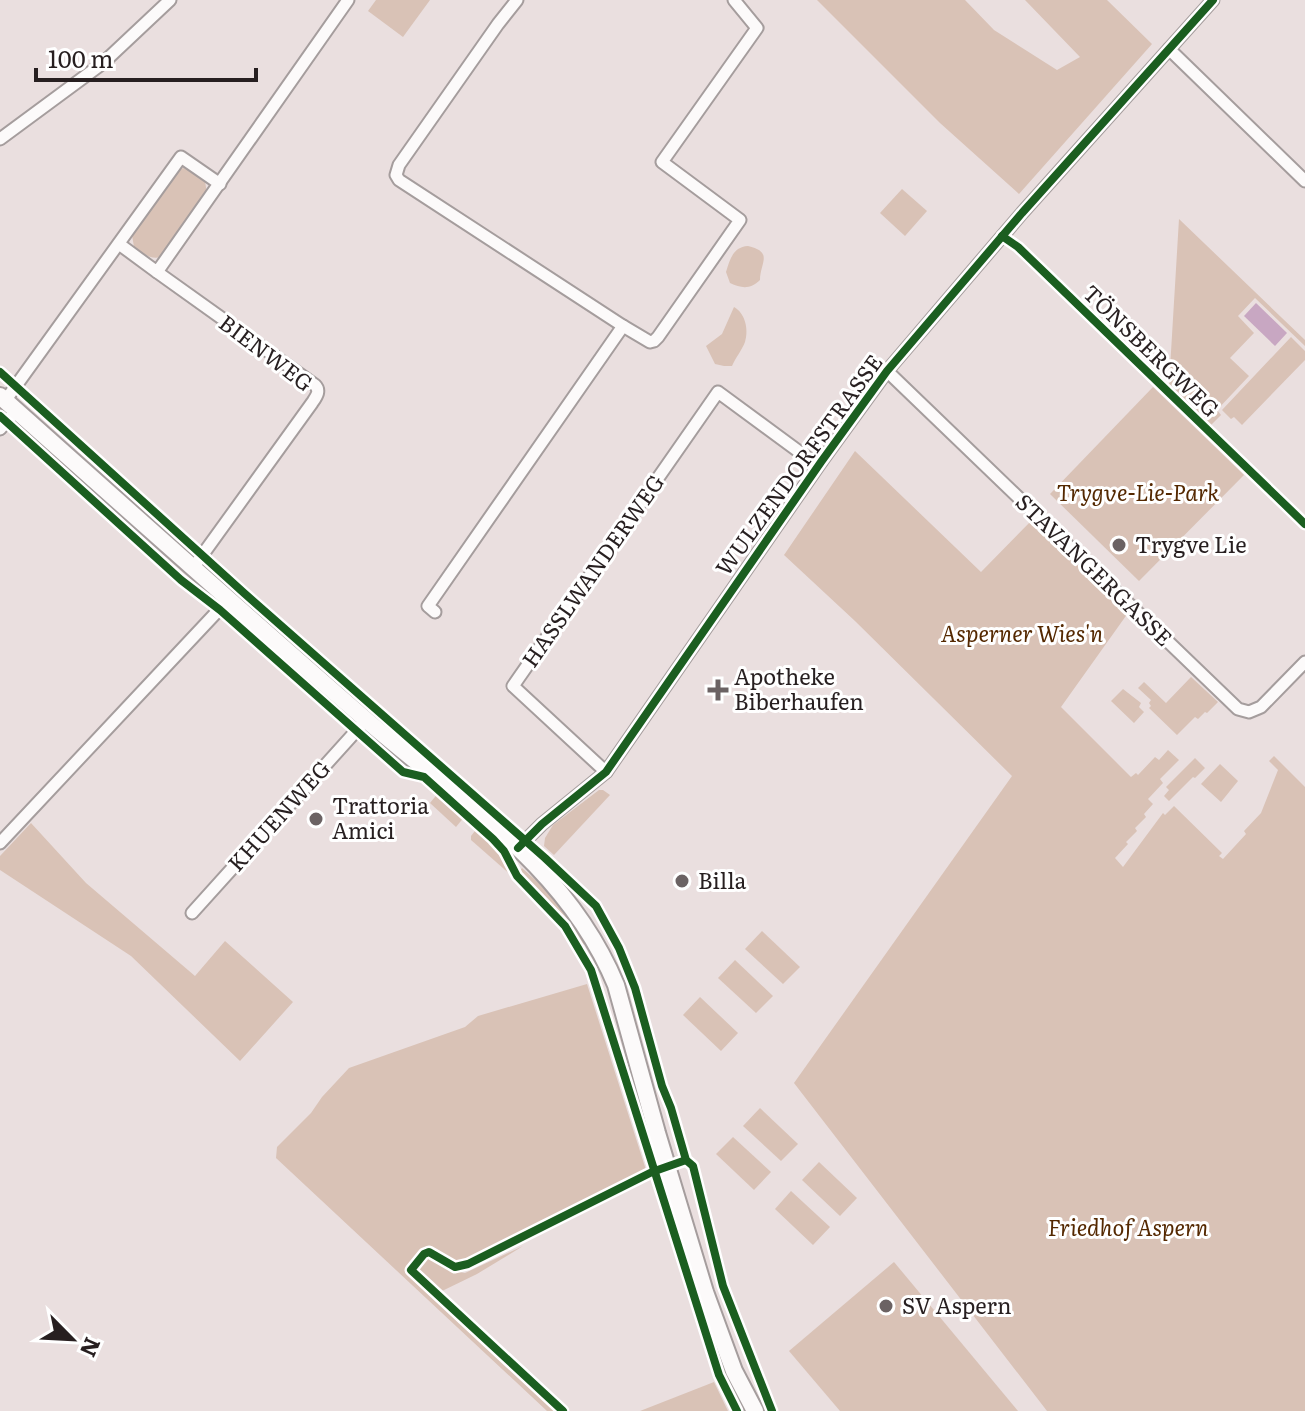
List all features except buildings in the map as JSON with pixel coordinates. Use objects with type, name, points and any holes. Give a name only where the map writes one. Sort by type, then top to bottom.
[{"type":"main road","points":[[7,402],[366,720],[519,847],[576,911],[607,963],[621,1001],[705,1292],[734,1371],[755,1411]]},
{"type":"street","points":[[0,139],[103,63],[170,0]]},
{"type":"street","points":[[119,244],[157,272],[348,0]]},
{"type":"street","points":[[517,0],[408,152],[396,175],[399,180],[623,326],[646,340],[654,341],[740,220],[662,162],[757,28],[734,0]]},
{"type":"street","name":"WULZENDORFSTRASSE","points":[[519,847],[542,824],[606,772],[887,371],[1022,213],[1213,0]]},
{"type":"street","points":[[1192,1],[1202,10]]},
{"type":"street","points":[[1169,49],[1305,181]]},
{"type":"street","points":[[0,429],[7,402],[181,157],[220,184]]},
{"type":"street","name":"BIENWEG","points":[[157,272],[318,390],[312,403],[193,568]]},
{"type":"street","points":[[435,612],[428,606],[623,326]]},
{"type":"street","name":"STAVANGERGASSE","points":[[887,371],[1238,709],[1249,712],[1261,707],[1305,662]]},
{"type":"street","name":"HASSLWANDERWEG","points":[[606,772],[513,686],[718,392],[809,459],[821,462]]},
{"type":"street","points":[[0,843],[229,599]]},
{"type":"street","name":"KHUENWEG","points":[[192,913],[366,720]]},
{"type":"green space","points":[[376,0],[430,0],[403,37],[368,11]]},
{"type":"green space","points":[[817,0],[965,0],[994,30],[1057,70],[1080,57],[1025,0],[1107,0],[1152,44],[1019,194],[940,123]]},
{"type":"green space","points":[[183,168],[205,181],[207,194],[161,257],[150,257],[134,247],[132,235]]},
{"type":"green space","points":[[902,189],[927,211],[905,236],[880,213]]},
{"type":"green space","points":[[1179,219],[1305,340],[1305,346],[1255,298],[1238,316],[1254,333],[1230,358],[1249,376],[1217,410],[1221,415],[1211,425],[1169,385]]},
{"type":"green space","points":[[748,246],[761,251],[764,259],[760,280],[749,287],[742,287],[730,283],[726,272],[736,251]]},
{"type":"green space","points":[[734,307],[745,322],[745,342],[732,366],[715,364],[706,346],[722,334]]},
{"type":"green space","points":[[1291,337],[1305,351],[1305,360],[1242,425],[1234,417],[1231,419],[1222,410]]},
{"type":"green space","name":"Trygve-Lie-Park","points":[[1153,387],[1244,475],[1139,581],[1050,494]]},
{"type":"green space","name":"Friedhof Aspern","points":[[855,451],[981,572],[1031,521],[1128,613],[1061,707],[1131,777],[1136,773],[1138,775],[1155,757],[1159,760],[1168,750],[1179,760],[1160,779],[1163,783],[1148,799],[1153,804],[1144,814],[1146,817],[1115,858],[1123,867],[1163,813],[1165,815],[1174,806],[1222,853],[1219,856],[1223,859],[1261,813],[1278,770],[1269,761],[1274,756],[1305,787],[1305,1411],[1047,1411],[794,1083],[1012,776],[784,555]]},
{"type":"green space","points":[[1191,677],[1218,702],[1198,719],[1195,717],[1177,735],[1149,708],[1151,700],[1138,688],[1144,682],[1166,703]]},
{"type":"green space","points":[[1123,689],[1141,703],[1139,707],[1144,712],[1134,723],[1111,701]]},
{"type":"green space","points":[[1195,758],[1205,768],[1169,801],[1164,796],[1169,790],[1166,787]]},
{"type":"green space","points":[[1220,764],[1238,781],[1221,802],[1201,784]]},
{"type":"green space","points":[[599,790],[610,795],[554,855],[544,846],[553,825]]},
{"type":"green space","points":[[439,792],[465,816],[456,827],[430,803]]},
{"type":"green space","points":[[31,823],[86,883],[195,976],[225,941],[293,1002],[240,1061],[131,956],[0,870],[0,856]]},
{"type":"green space","points":[[478,827],[500,849],[512,876],[471,840]]},
{"type":"green space","points":[[522,868],[569,915],[586,943],[584,945],[552,904],[520,875]]},
{"type":"green space","points":[[762,931],[800,967],[783,984],[745,949]]},
{"type":"green space","points":[[735,960],[773,996],[756,1013],[718,978]]},
{"type":"green space","points":[[587,984],[646,1170],[459,1264],[426,1249],[409,1270],[558,1411],[547,1411],[276,1158],[277,1147],[349,1068],[465,1027],[478,1016]]},
{"type":"green space","points":[[700,997],[738,1033],[721,1051],[683,1015]]},
{"type":"green space","points":[[760,1108],[798,1144],[781,1161],[743,1126]]},
{"type":"green space","points":[[733,1137],[771,1172],[754,1190],[716,1154]]},
{"type":"green space","points":[[819,1162],[857,1198],[840,1216],[802,1180]]},
{"type":"green space","points":[[791,1191],[830,1227],[813,1245],[775,1209]]},
{"type":"green space","points":[[523,1246],[440,1292],[415,1269],[421,1261],[433,1258],[465,1273]]},
{"type":"green space","name":"SV Aspern","points":[[894,1262],[1018,1411],[840,1411],[789,1351]]},
{"type":"green space","points":[[714,1382],[728,1411],[640,1411]]},
{"type":"shaded area","points":[[1256,303],[1287,333],[1275,346],[1244,316]]},
{"type":"cycle path","points":[[518,848],[542,824],[606,772],[887,371],[1022,213],[1213,0]]},
{"type":"cycle path","name":"TÖNSBERGWEG","points":[[1002,236],[1018,247],[1305,524]]},
{"type":"cycle path","points":[[0,372],[596,906],[619,948],[635,988],[686,1160],[693,1166],[723,1286],[772,1411]]},
{"type":"cycle path","points":[[0,416],[181,580],[220,610],[403,772],[424,777],[493,839],[504,851],[517,876],[565,926],[591,970],[719,1375],[737,1411]]},
{"type":"cycle path","points":[[563,1411],[411,1270],[429,1252],[455,1267],[468,1264],[652,1172],[686,1160]]},
{"type":"place","name":"Trygve Lie","points":[[1119,545]]},
{"type":"place","name":"Apotheke Biberhaufen","points":[[718,690]]},
{"type":"place","name":"Trattoria Amici","points":[[316,819]]},
{"type":"place","name":"Billa","points":[[682,881]]},
{"type":"place","name":"SV Aspern","points":[[886,1306]]},
{"type":"park label","name":"Asperner Wies'n","points":[[1022,634]]}]
